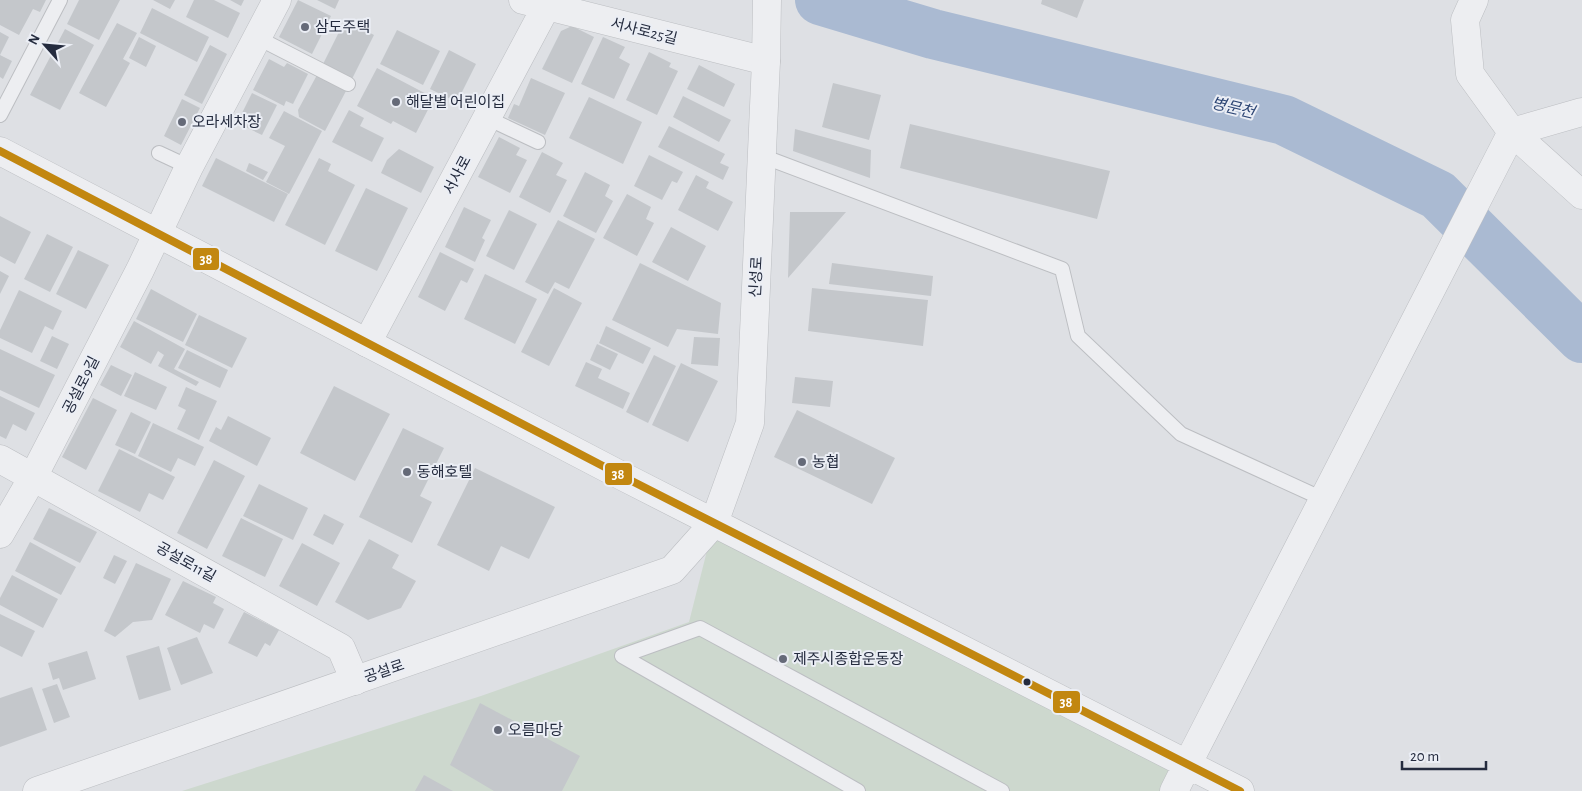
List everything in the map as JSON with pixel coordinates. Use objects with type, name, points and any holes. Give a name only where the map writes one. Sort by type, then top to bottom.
[{"type":"street","points":[[158,233],[189,168],[277,0]]},
{"type":"street","points":[[1474,0],[1465,20],[1470,74],[1512,132],[1582,195]]},
{"type":"street","name":"서사로25길","points":[[535,3],[766,61]]},
{"type":"street","name":"서사로","points":[[367,343],[487,118],[535,3]]},
{"type":"street","name":"신성로","points":[[714,522],[750,423],[766,61],[766,12]]},
{"type":"street","points":[[1174,791],[1512,132],[1582,112]]},
{"type":"street","points":[[0,151],[367,343],[1240,791]]},
{"type":"street","name":"공설로9길","points":[[0,534],[33,477],[158,233]]},
{"type":"street","name":"공설로11길","points":[[0,459],[341,648],[355,681]]},
{"type":"street","name":"공설로","points":[[37,791],[672,570],[714,522]]},
{"type":"lane","points":[[0,115],[60,0]]},
{"type":"lane","points":[[258,38],[348,84]]},
{"type":"lane","points":[[487,118],[538,142]]},
{"type":"lane","points":[[159,152],[189,168]]},
{"type":"lane","points":[[762,156],[1062,269],[1078,336],[1181,434],[1323,499]]},
{"type":"lane","points":[[858,791],[622,656],[700,628],[1002,791]]},
{"type":"shaded area","name":"제주시종합운동장","points":[[714,523],[1188,763],[1173,791],[182,791],[481,696],[689,622]]},
{"type":"building","points":[[0,0],[46,0],[40,12],[33,9],[19,35],[0,25]]},
{"type":"building","points":[[79,0],[120,0],[99,40],[67,24]]},
{"type":"building","points":[[153,0],[175,0],[170,9]]},
{"type":"building","points":[[194,0],[214,0],[240,13],[228,38],[186,17]]},
{"type":"building","points":[[230,0],[244,0],[241,6]]},
{"type":"building","name":"삼도주택","points":[[298,0],[331,16],[312,54],[279,37]]},
{"type":"building","points":[[317,0],[339,0],[335,9]]},
{"type":"building","points":[[1042,0],[1084,0],[1077,18],[1041,4]]},
{"type":"building","points":[[152,8],[209,37],[197,62],[140,33]]},
{"type":"building","points":[[345,20],[374,35],[352,79],[323,64]]},
{"type":"building","points":[[117,23],[137,33],[123,59],[130,63],[106,107],[79,93]]},
{"type":"building","points":[[572,26],[594,37],[572,83],[542,69],[561,31]]},
{"type":"building","points":[[65,29],[94,45],[60,110],[30,95]]},
{"type":"building","points":[[397,30],[440,51],[423,85],[380,64]]},
{"type":"building","points":[[0,32],[9,37],[0,55]]},
{"type":"building","points":[[139,37],[156,46],[146,67],[129,58]]},
{"type":"building","points":[[603,37],[625,47],[619,58],[630,64],[614,99],[581,84]]},
{"type":"building","points":[[210,45],[227,54],[202,104],[184,95]]},
{"type":"building","points":[[449,50],[476,64],[457,102],[430,89]]},
{"type":"building","points":[[649,52],[671,63],[669,67],[678,71],[657,115],[626,100]]},
{"type":"building","points":[[0,55],[12,61],[3,79],[0,77]]},
{"type":"building","points":[[269,59],[284,67],[287,63],[308,74],[293,104],[286,101],[284,106],[253,90]]},
{"type":"building","points":[[699,65],[735,84],[724,107],[687,89]]},
{"type":"building","name":"해달별 어린이집","points":[[377,68],[434,98],[416,133],[393,121],[391,124],[357,106]]},
{"type":"building","points":[[317,75],[346,91],[325,131],[299,117],[298,110]]},
{"type":"building","points":[[531,78],[565,93],[545,135],[508,118],[514,104],[519,106]]},
{"type":"building","points":[[833,83],[881,95],[869,140],[822,127]]},
{"type":"building","points":[[252,93],[277,105],[262,135],[237,123]]},
{"type":"building","points":[[683,96],[731,120],[719,142],[673,117]]},
{"type":"building","points":[[589,97],[642,122],[623,164],[569,138]]},
{"type":"building","name":"오라세차장","points":[[182,99],[200,108],[181,145],[164,136]]},
{"type":"building","points":[[349,110],[364,118],[360,126],[384,138],[372,162],[332,142]]},
{"type":"building","points":[[284,111],[322,131],[289,194],[266,182],[285,146],[269,138]]},
{"type":"building","points":[[910,124],[1110,171],[1097,219],[900,168]]},
{"type":"building","points":[[669,126],[725,154],[720,163],[729,167],[723,180],[658,147]]},
{"type":"building","points":[[795,129],[871,150],[870,178],[793,151]]},
{"type":"building","points":[[499,137],[520,148],[516,155],[527,160],[510,193],[478,177]]},
{"type":"building","points":[[399,149],[434,167],[421,193],[381,173],[387,160]]},
{"type":"building","points":[[542,152],[563,163],[556,175],[567,180],[550,213],[519,197]]},
{"type":"building","points":[[649,155],[683,172],[677,183],[672,181],[662,200],[634,186]]},
{"type":"building","points":[[216,158],[288,194],[274,222],[202,186]]},
{"type":"building","points":[[319,158],[331,164],[328,171],[355,185],[325,245],[285,225]]},
{"type":"building","points":[[249,163],[268,172],[263,180],[246,171]]},
{"type":"building","points":[[585,172],[610,185],[605,196],[613,201],[596,233],[563,216]]},
{"type":"building","points":[[696,175],[709,182],[706,188],[733,202],[718,231],[678,210]]},
{"type":"building","points":[[366,188],[408,208],[377,271],[335,251]]},
{"type":"building","points":[[627,194],[651,207],[646,219],[654,223],[637,256],[603,238]]},
{"type":"building","points":[[464,207],[491,220],[482,238],[485,240],[475,262],[445,247]]},
{"type":"building","points":[[509,210],[537,224],[514,270],[486,256]]},
{"type":"building","points":[[790,212],[846,212],[788,278]]},
{"type":"building","points":[[0,216],[31,232],[15,264],[0,256]]},
{"type":"building","points":[[558,220],[595,239],[569,289],[555,282],[548,294],[525,282]]},
{"type":"building","points":[[671,227],[706,246],[688,281],[652,262]]},
{"type":"building","points":[[47,234],[73,247],[50,292],[24,279]]},
{"type":"building","points":[[78,250],[109,265],[86,309],[56,294]]},
{"type":"building","points":[[440,252],[474,269],[467,283],[461,280],[445,311],[418,297]]},
{"type":"building","points":[[640,263],[721,303],[718,334],[677,329],[668,347],[612,320]]},
{"type":"building","points":[[832,263],[933,276],[931,296],[829,284]]},
{"type":"building","points":[[0,271],[9,276],[0,294]]},
{"type":"building","points":[[485,274],[537,299],[515,344],[464,319]]},
{"type":"building","points":[[554,288],[582,303],[549,366],[521,352]]},
{"type":"building","points":[[812,288],[928,300],[923,346],[808,331]]},
{"type":"building","points":[[151,289],[197,314],[183,342],[136,319]]},
{"type":"building","points":[[19,290],[62,311],[53,330],[45,326],[32,353],[0,338],[0,330]]},
{"type":"building","points":[[199,315],[247,338],[232,368],[185,345]]},
{"type":"building","points":[[134,321],[185,349],[174,369],[199,382],[196,386],[158,366],[164,355],[158,351],[151,364],[120,347]]},
{"type":"building","points":[[606,326],[651,348],[643,364],[599,343]]},
{"type":"building","points":[[52,336],[69,344],[57,369],[40,361]]},
{"type":"building","points":[[694,337],[720,338],[718,366],[691,364]]},
{"type":"building","points":[[597,344],[618,354],[610,370],[590,360]]},
{"type":"building","points":[[0,349],[55,375],[39,408],[0,390]]},
{"type":"building","points":[[187,350],[228,370],[220,388],[178,368]]},
{"type":"building","points":[[654,355],[676,366],[648,423],[626,412]]},
{"type":"building","points":[[586,362],[602,369],[598,378],[630,393],[623,409],[575,386]]},
{"type":"building","points":[[681,363],[718,381],[688,442],[652,425]]},
{"type":"building","points":[[111,365],[132,375],[121,396],[100,385]]},
{"type":"building","points":[[135,372],[167,387],[156,410],[124,396]]},
{"type":"building","points":[[795,377],[833,381],[830,407],[792,403]]},
{"type":"building","points":[[334,386],[390,414],[355,481],[300,453]]},
{"type":"building","points":[[186,387],[217,401],[199,440],[177,429],[186,410],[178,406]]},
{"type":"building","points":[[0,396],[35,413],[26,431],[13,424],[6,439],[0,436]]},
{"type":"building","points":[[93,398],[117,410],[86,470],[62,457]]},
{"type":"building","points":[[797,410],[895,458],[872,504],[774,457]]},
{"type":"building","points":[[131,412],[151,422],[135,454],[115,445]]},
{"type":"building","points":[[228,416],[271,438],[257,466],[209,441],[216,427],[221,430]]},
{"type":"building","points":[[153,423],[204,447],[195,466],[178,458],[171,472],[138,456]]},
{"type":"building","name":"동해호텔","points":[[403,428],[444,448],[420,496],[432,502],[412,543],[359,517]]},
{"type":"building","points":[[119,449],[175,477],[163,500],[149,493],[140,512],[98,491]]},
{"type":"building","points":[[214,460],[245,476],[207,549],[177,533]]},
{"type":"building","points":[[475,468],[555,507],[529,559],[501,546],[489,571],[437,545]]},
{"type":"building","points":[[259,484],[308,508],[293,540],[243,516]]},
{"type":"building","points":[[49,508],[97,532],[80,563],[33,539]]},
{"type":"building","points":[[324,514],[344,524],[333,545],[313,535]]},
{"type":"building","points":[[241,518],[283,539],[265,577],[222,556]]},
{"type":"building","points":[[369,539],[399,555],[392,568],[416,581],[401,608],[368,620],[335,602]]},
{"type":"building","points":[[30,542],[76,567],[61,595],[15,571]]},
{"type":"building","points":[[302,543],[340,563],[317,606],[279,586]]},
{"type":"building","points":[[114,555],[127,561],[115,584],[103,578]]},
{"type":"building","points":[[136,563],[171,579],[152,620],[133,622],[115,637],[104,631]]},
{"type":"building","points":[[12,575],[58,599],[43,628],[0,605],[0,598]]},
{"type":"building","points":[[183,581],[216,597],[213,603],[224,609],[214,629],[204,624],[200,633],[165,615]]},
{"type":"building","points":[[244,612],[279,630],[270,646],[265,643],[257,657],[228,643]]},
{"type":"building","points":[[0,614],[35,631],[22,657],[0,646]]},
{"type":"building","points":[[197,637],[213,673],[181,685],[167,648]]},
{"type":"building","points":[[159,646],[171,690],[139,700],[126,656]]},
{"type":"building","points":[[87,651],[96,679],[63,690],[59,678],[53,680],[48,663]]},
{"type":"building","points":[[57,684],[70,717],[54,723],[42,689]]},
{"type":"building","points":[[32,687],[47,730],[0,747],[0,698]]},
{"type":"building","name":"오름마당","points":[[480,703],[580,756],[562,791],[494,791],[450,765]]},
{"type":"building","points":[[424,775],[453,791],[415,791]]},
{"type":"waterway","name":"병문천","points":[[820,0],[933,34],[1284,120],[1438,195],[1582,338]]},
{"type":"transit line","name":"38","points":[[0,151],[624,477],[1240,791]]},
{"type":"place","name":"삼도주택","points":[[305,27]]},
{"type":"place","name":"해달별 어린이집","points":[[396,102]]},
{"type":"place","name":"오라세차장","points":[[182,122]]},
{"type":"place","name":"농협","points":[[802,462]]},
{"type":"place","name":"동해호텔","points":[[407,472]]},
{"type":"place","name":"제주시종합운동장","points":[[783,659]]},
{"type":"place","name":"오름마당","points":[[498,730]]}]
